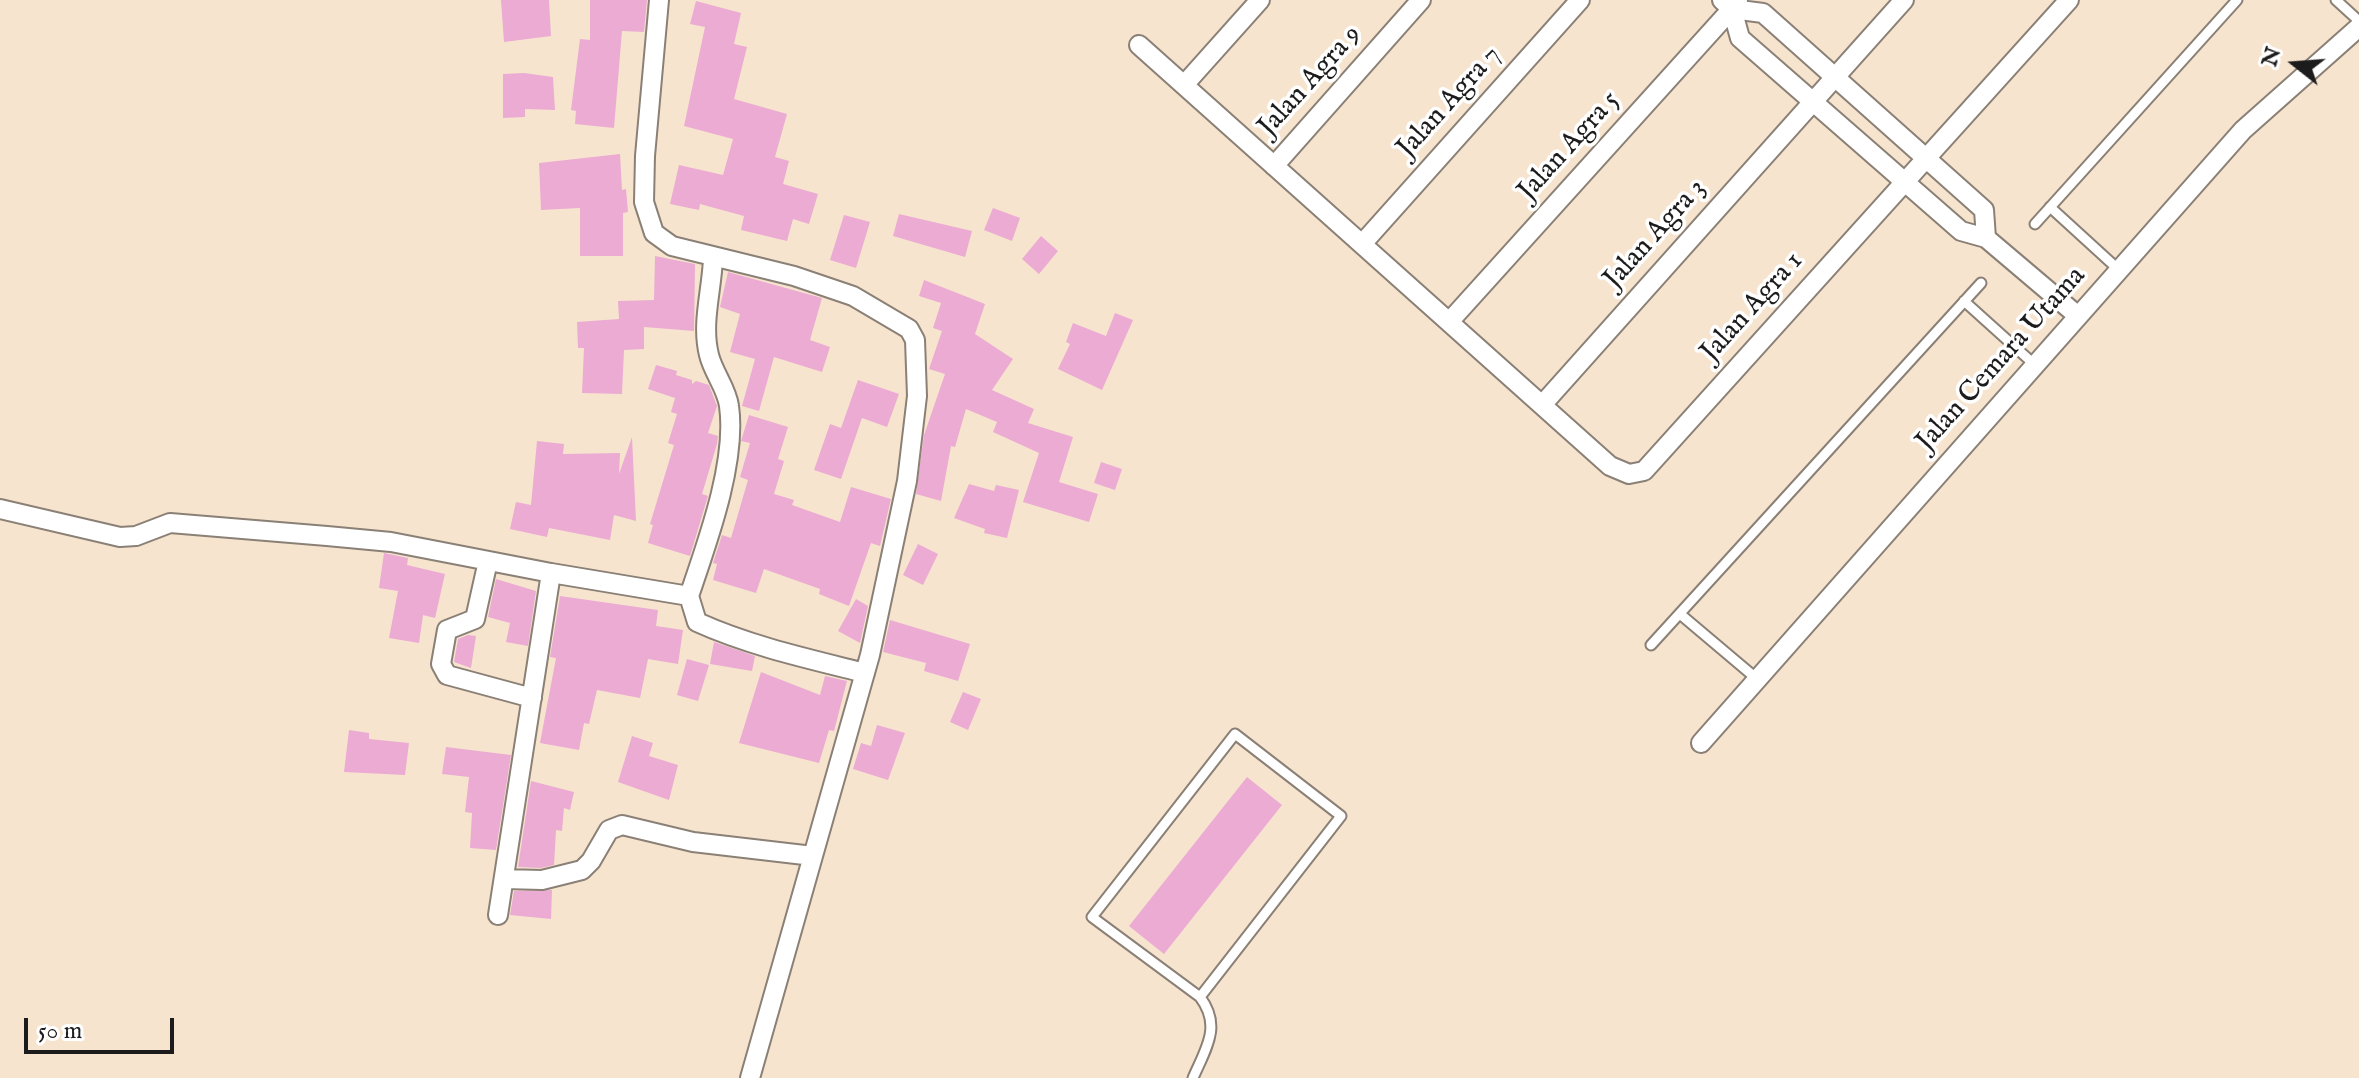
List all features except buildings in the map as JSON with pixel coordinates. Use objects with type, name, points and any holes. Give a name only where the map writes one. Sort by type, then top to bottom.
[{"type":"street","points":[[659,0],[645,156],[646,210],[654,233],[672,246],[713,258],[752,264],[853,296],[909,329],[915,340],[917,396],[907,481],[865,673],[750,1078]]},
{"type":"street","points":[[1184,85],[1260,0]]},
{"type":"street","name":"Jalan Agra 9","points":[[1274,166],[1421,0]]},
{"type":"street","name":"Jalan Agra 7","points":[[1362,244],[1580,0]]},
{"type":"street","name":"Jalan Agra 3","points":[[1542,405],[1904,0]]},
{"type":"street","name":"Jalan Agra 1","points":[[1542,405],[1610,466],[1629,474],[1644,471],[2069,0]]},
{"type":"street","points":[[1731,3],[1763,13],[1984,210],[1986,238]]},
{"type":"street","points":[[1731,3],[1740,38],[1961,231],[1986,238],[2078,316]]},
{"type":"street","name":"Jalan Agra 5","points":[[1449,322],[1731,3]]},
{"type":"street","name":"Jalan Cemara Utama","points":[[1701,743],[2243,130],[2359,24]]},
{"type":"street","points":[[1139,45],[1542,405]]},
{"type":"street","points":[[713,258],[706,330],[709,354],[729,404],[720,499],[689,596],[697,622],[784,654],[865,673]]},
{"type":"street","points":[[0,509],[120,537],[136,536],[170,523],[391,542],[689,596]]},
{"type":"street","points":[[488,561],[475,619],[447,630],[441,664],[447,675],[532,698]]},
{"type":"street","points":[[498,915],[551,573]]},
{"type":"street","points":[[504,879],[542,880],[582,870],[591,861],[609,830],[622,825],[693,842],[813,856]]},
{"type":"lane","points":[[2035,224],[2237,0]]},
{"type":"lane","points":[[2336,0],[2359,24]]},
{"type":"lane","points":[[2050,207],[2119,270]]},
{"type":"lane","points":[[1651,645],[1981,283]]},
{"type":"lane","points":[[1964,301],[2035,365]]},
{"type":"lane","points":[[1680,614],[1757,679]]},
{"type":"lane","points":[[1193,1078],[1210,1037],[1212,1012],[1200,997],[1092,917],[1235,734],[1341,816],[1200,997]]}]
